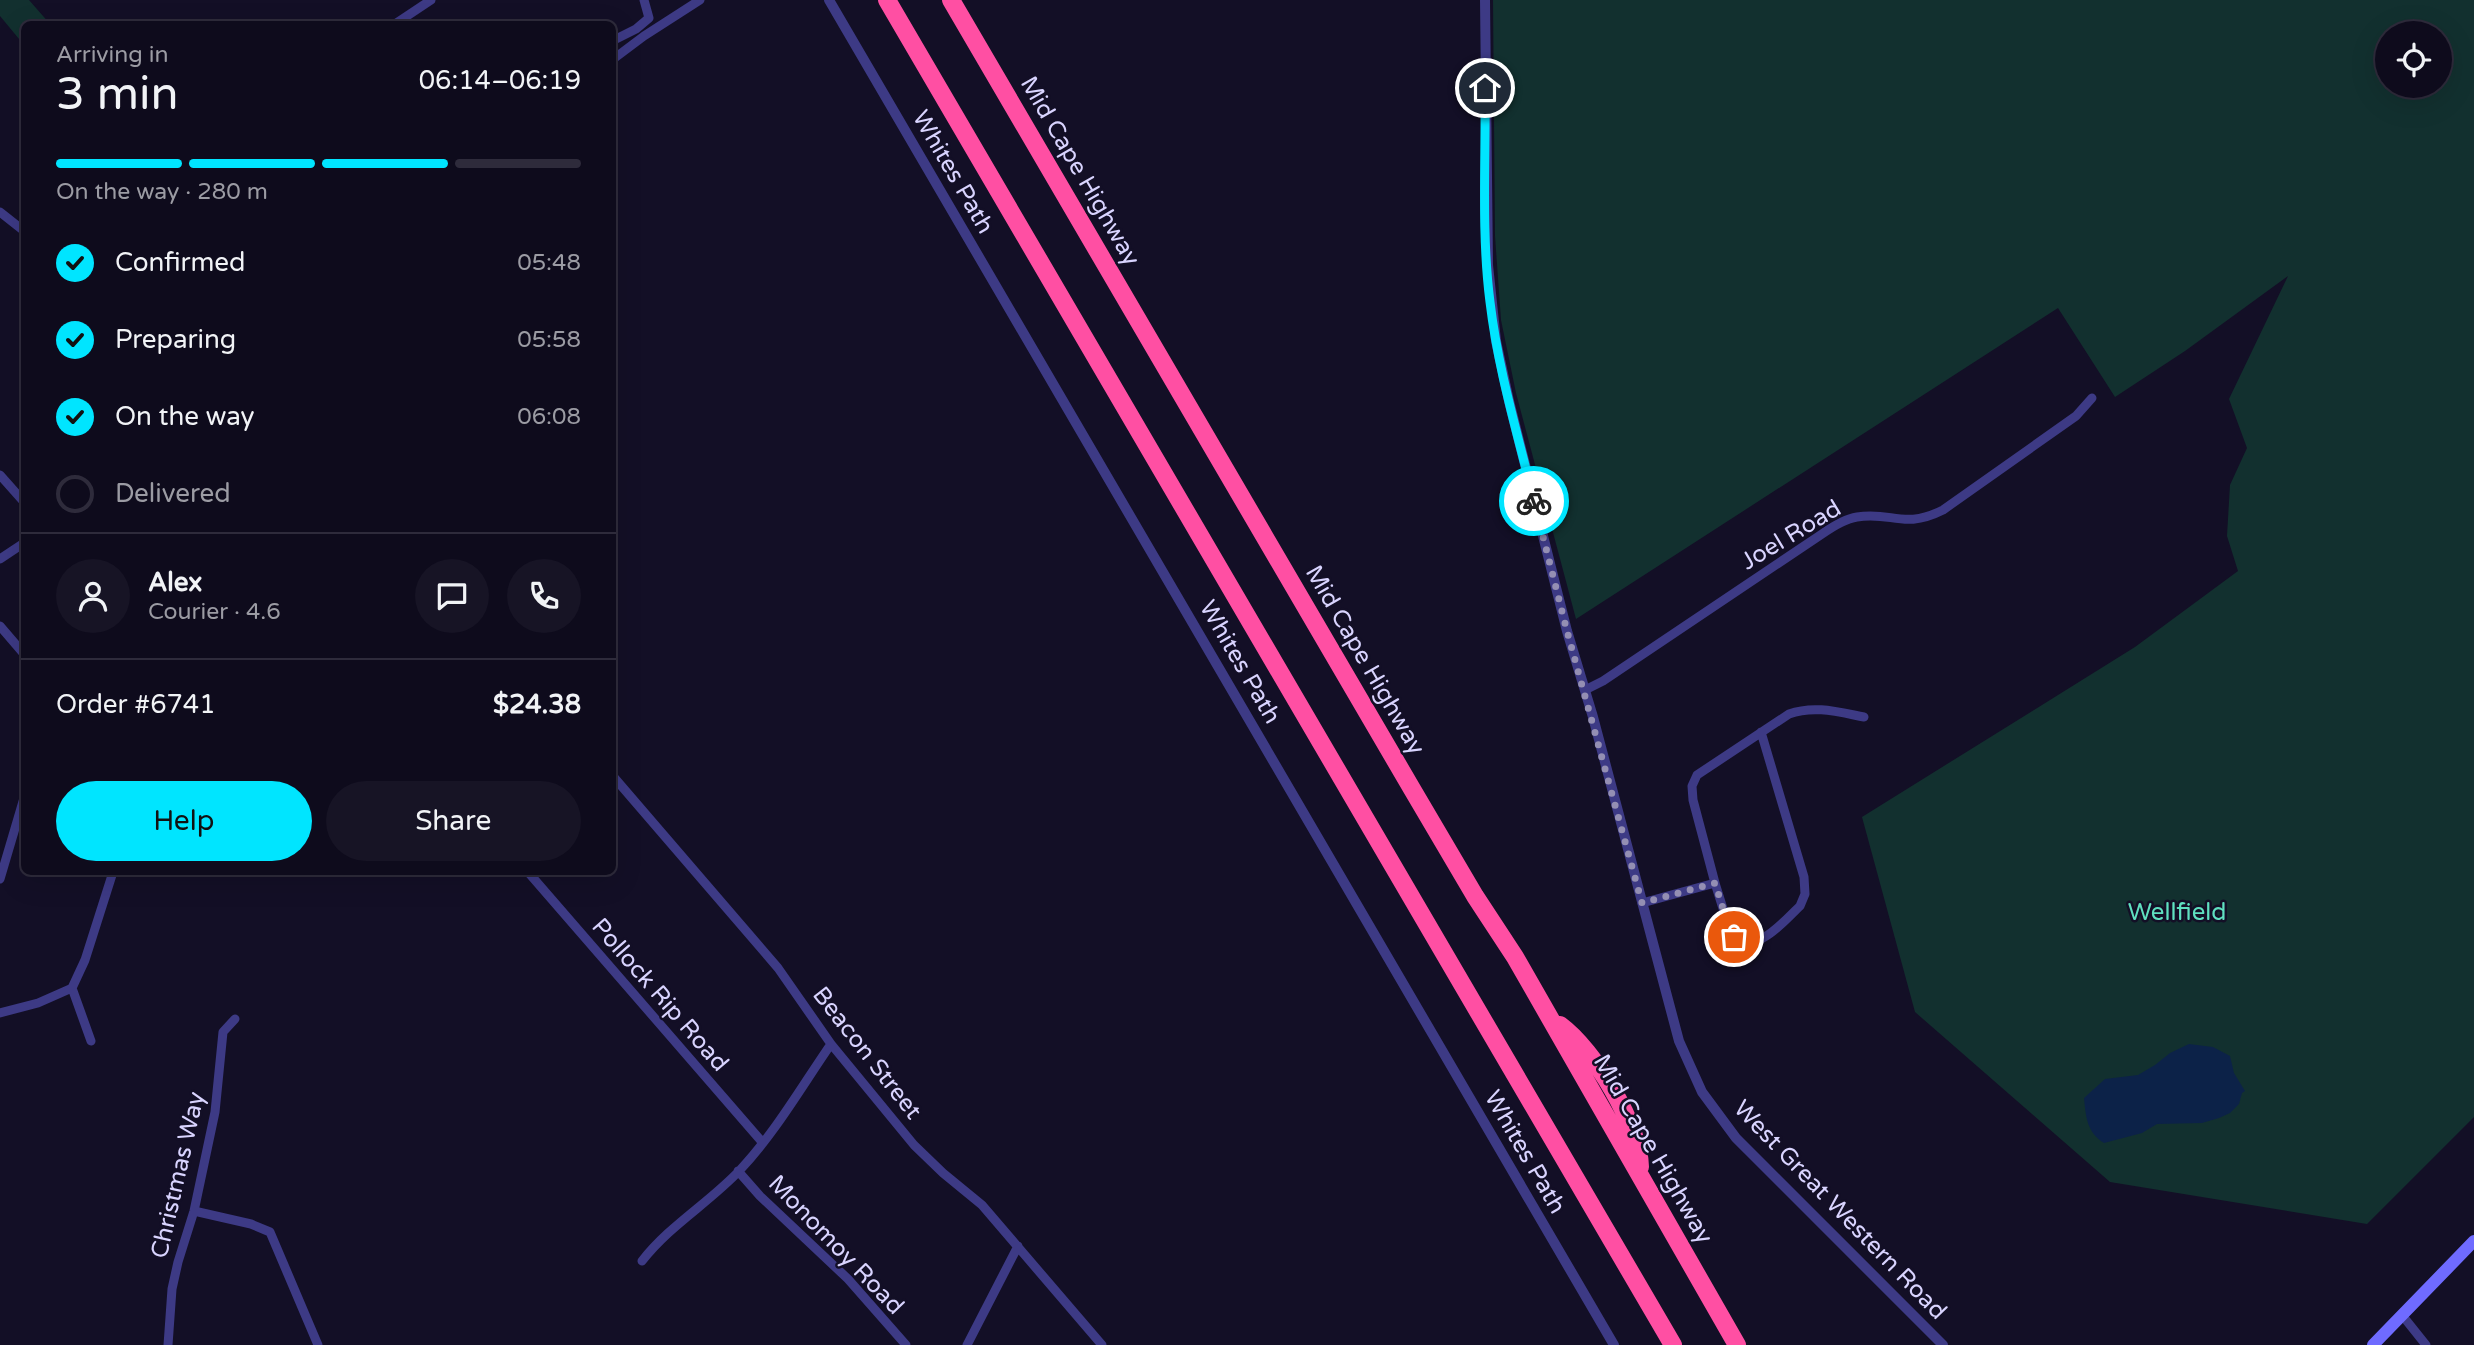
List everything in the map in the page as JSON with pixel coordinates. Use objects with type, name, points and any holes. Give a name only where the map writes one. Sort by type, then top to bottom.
[{"type":"highway","points":[[887,0],[1673,1345]]},
{"type":"highway","name":"Mid Cape Highway","points":[[951,0],[1419,801],[1550,1017],[1579,1041],[1594,1062],[1638,1144],[1640,1174],[1737,1345]]},
{"type":"main road","points":[[2372,1345],[2474,1241]]},
{"type":"street","points":[[400,21],[431,0]]},
{"type":"street","points":[[616,39],[636,29],[649,18],[644,0]]},
{"type":"street","points":[[616,57],[643,36],[700,0]]},
{"type":"street","name":"Whites Path","points":[[829,0],[1614,1345]]},
{"type":"street","name":"West Great Western Road","points":[[1485,0],[1486,209],[1490,305],[1508,401],[1567,631],[1682,1050],[1693,1076],[1714,1111],[1768,1172],[1943,1345]]},
{"type":"street","points":[[0,212],[21,229]]},
{"type":"street","name":"Joel Road","points":[[1585,690],[1844,521],[1856,517],[1902,521],[1921,519],[1943,510],[2068,422],[2091,398]]},
{"type":"street","points":[[0,475],[21,499]]},
{"type":"street","points":[[0,559],[21,544]]},
{"type":"street","points":[[0,626],[21,650]]},
{"type":"street","points":[[1761,732],[1804,877],[1803,901],[1770,934],[1759,941],[1747,943],[1734,937],[1730,931],[1693,800],[1694,780],[1761,732],[1801,709],[1816,708],[1864,717]]},
{"type":"street","name":"Beacon Street","points":[[616,780],[778,968],[831,1044],[914,1145],[982,1205],[1102,1345]]},
{"type":"street","points":[[0,879],[21,808]]},
{"type":"street","points":[[0,1013],[38,1003],[72,988],[85,960],[112,875]]},
{"type":"street","name":"Pollock Rip Road","points":[[531,875],[763,1143]]},
{"type":"street","points":[[1642,903],[1715,883]]},
{"type":"street","points":[[72,988],[90,1041]]},
{"type":"street","name":"Christmas Way","points":[[168,1345],[172,1289],[194,1211],[215,1112],[223,1032],[234,1018]]},
{"type":"street","points":[[642,1261],[663,1236],[738,1171],[763,1143],[831,1044]]},
{"type":"street","name":"Monomoy Road","points":[[738,1171],[760,1196],[848,1279],[906,1345]]},
{"type":"street","points":[[194,1211],[259,1226],[270,1232],[318,1345]]},
{"type":"street","points":[[967,1345],[1018,1246]]},
{"type":"street","points":[[2402,1315],[2426,1345]]},
{"type":"green space","points":[[0,0],[29,0],[47,21],[21,21],[21,41],[0,16]]},
{"type":"green space","name":"Wellfield","points":[[1493,0],[2474,0],[2474,1117],[2367,1224],[2110,1182],[1915,1012],[1862,817],[2135,647],[2238,571],[2227,536],[2230,485],[2247,448],[2229,399],[2288,276],[2185,351],[2115,397],[2058,308],[1576,619],[1516,393],[1501,320],[1495,236]]},
{"type":"water","points":[[2189,1044],[2213,1047],[2230,1056],[2234,1073],[2245,1091],[2239,1104],[2230,1113],[2202,1123],[2157,1124],[2142,1133],[2104,1143],[2098,1139],[2088,1124],[2084,1098],[2105,1079],[2138,1075],[2170,1053]]},
{"type":"way so far","points":[[1534,501],[1642,903],[1715,883],[1734,937]]},
{"type":"route","points":[[1485,88],[1490,305],[1503,378],[1534,501]]}]
